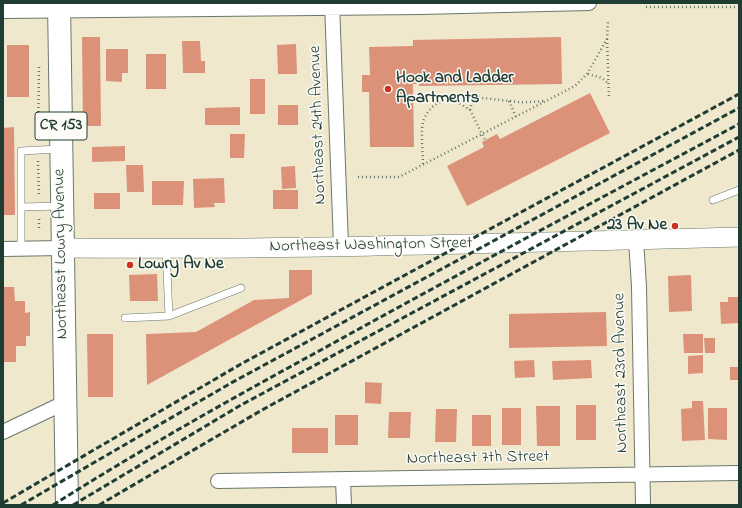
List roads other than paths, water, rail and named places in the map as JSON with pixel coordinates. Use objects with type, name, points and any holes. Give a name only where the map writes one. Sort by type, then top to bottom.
[{"type":"main road","name":"Northeast Lowry Avenue","points":[[59,6],[64,403],[67,505]]},
{"type":"street","points":[[3,11],[59,6],[332,6],[589,3]]},
{"type":"street","name":"Northeast 24th Avenue","points":[[332,6],[341,246]]},
{"type":"street","name":"Northeast Washington Street","points":[[3,249],[166,249],[739,237]]},
{"type":"street","name":"Northeast 23rd Avenue","points":[[636,240],[639,294],[643,505]]},
{"type":"street","points":[[3,432],[64,403]]},
{"type":"street","name":"Northeast 7th Street","points":[[218,481],[739,473]]},
{"type":"street","points":[[343,480],[344,505]]},
{"type":"lane","points":[[21,249],[21,151],[61,149]]},
{"type":"lane","points":[[713,200],[739,190]]},
{"type":"lane","points":[[21,207],[62,206]]},
{"type":"lane","points":[[166,249],[169,316]]},
{"type":"lane","points":[[124,318],[169,316],[242,288]]},
{"type":"railway","points":[[3,503],[241,364],[739,94]]},
{"type":"railway","points":[[21,505],[231,383],[739,108]]},
{"type":"railway","points":[[53,505],[152,445],[252,388],[476,265],[739,124]]},
{"type":"railway","points":[[73,505],[241,405],[739,137]]},
{"type":"railway","points":[[99,505],[262,410],[739,150]]},
{"type":"place","name":"Hook and Ladder Apartments","points":[[388,89]]},
{"type":"place","name":"23 Av Ne","points":[[675,226]]},
{"type":"place","name":"Lowry Av Ne","points":[[130,265]]}]
